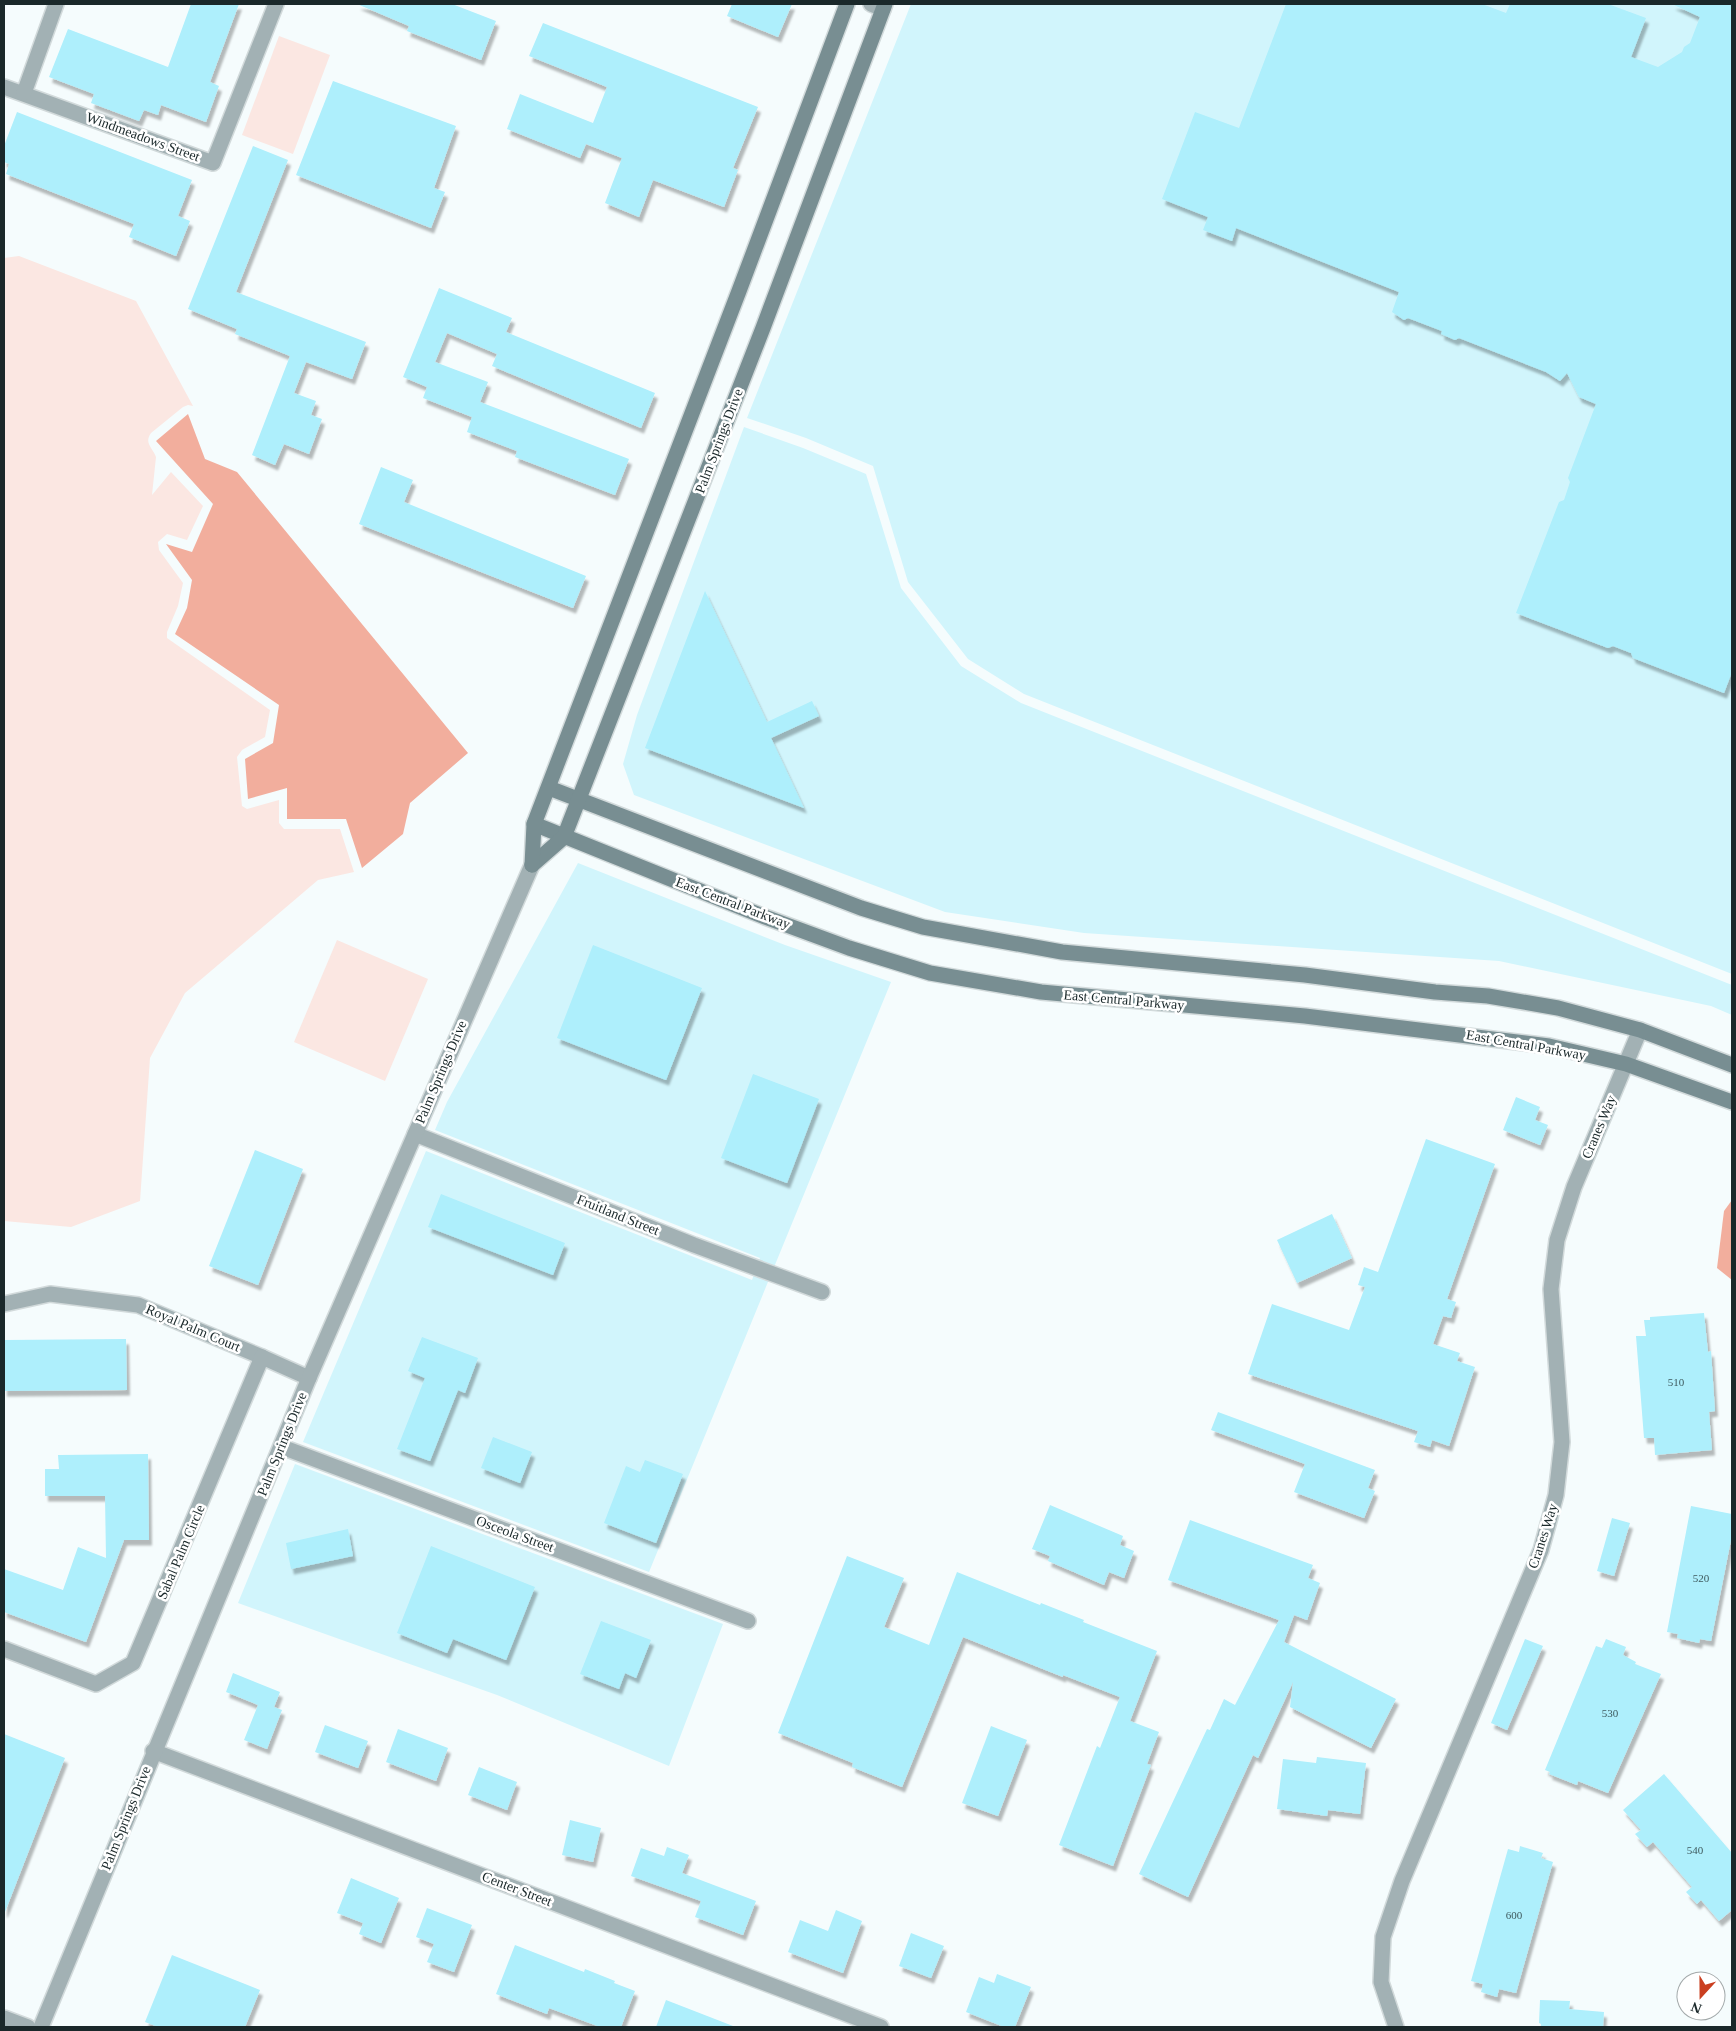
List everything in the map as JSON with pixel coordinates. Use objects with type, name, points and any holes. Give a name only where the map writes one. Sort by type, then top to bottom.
[{"type":"main road","name":"Palm Springs Drive","points":[[532,865],[534,824],[847,4]]},
{"type":"main road","name":"Palm Springs Drive","points":[[532,865],[564,837],[760,337],[880,5]]},
{"type":"main road","points":[[549,788],[844,902],[923,927],[1062,952],[1305,975],[1435,992],[1488,996],[1558,1008],[1640,1030],[1732,1065]]},
{"type":"main road","name":"East Central Parkway","points":[[534,824],[830,941],[930,973],[1040,992],[1305,1016],[1464,1034],[1549,1046],[1626,1064],[1732,1102]]},
{"type":"street","points":[[24,93],[56,4]]},
{"type":"street","name":"Windmeadows Street","points":[[4,87],[214,163],[276,4]]},
{"type":"street","name":"Palm Springs Drive","points":[[41,2027],[309,1378],[532,865]]},
{"type":"street","name":"Cranes Way","points":[[1396,2027],[1382,1982],[1383,1937],[1402,1881],[1541,1550],[1554,1504],[1562,1442],[1551,1289],[1556,1240],[1574,1187],[1640,1030]]},
{"type":"street","name":"Fruitland Street","points":[[415,1134],[694,1245],[822,1292]]},
{"type":"street","name":"Royal Palm Court","points":[[4,1304],[50,1294],[138,1305],[262,1357]]},
{"type":"street","points":[[262,1357],[309,1378]]},
{"type":"street","name":"Sabal Palm Circle","points":[[4,1649],[96,1684],[133,1662],[262,1357]]},
{"type":"street","name":"Osceola Street","points":[[282,1447],[748,1621]]},
{"type":"street","name":"Center Street","points":[[154,1751],[880,2027]]},
{"type":"street","points":[[4,2018],[28,2027]]},
{"type":"shaded area","points":[[911,4],[1732,4],[1732,974],[1024,694],[968,659],[908,582],[873,466],[806,438],[747,418]]},
{"type":"shaded area","points":[[279,36],[330,55],[293,154],[242,135]]},
{"type":"shaded area","points":[[19,256],[136,301],[193,406],[183,407],[149,436],[149,445],[156,457],[152,495],[171,472],[203,506],[187,540],[167,534],[158,542],[159,550],[183,583],[178,606],[167,632],[167,638],[270,710],[265,737],[242,750],[237,757],[242,806],[247,809],[279,800],[279,823],[284,829],[340,829],[354,872],[318,880],[185,993],[150,1058],[140,1201],[71,1227],[4,1221],[4,258]]},
{"type":"shaded area","points":[[188,414],[205,459],[237,472],[468,753],[410,803],[403,834],[362,868],[346,819],[287,819],[287,788],[248,799],[245,759],[273,743],[279,705],[175,634],[187,608],[192,580],[166,544],[192,552],[213,504],[156,441]]},
{"type":"shaded area","points":[[744,427],[803,448],[866,474],[901,588],[961,666],[1021,703],[1732,985],[1732,1015],[1711,1006],[1499,961],[1084,933],[945,912],[634,795],[623,764],[637,715]]},
{"type":"shaded area","points":[[578,863],[785,945],[891,982],[649,1572],[303,1442],[426,1151],[752,1280],[760,1258],[435,1130],[447,1102]]},
{"type":"shaded area","points":[[337,940],[428,979],[385,1081],[294,1042]]},
{"type":"shaded area","points":[[1732,1200],[1732,1280],[1717,1268],[1724,1211]]},
{"type":"shaded area","points":[[295,1464],[723,1624],[669,1766],[497,1695],[238,1603]]},
{"type":"building","points":[[191,4],[239,4],[210,82],[219,86],[206,122],[161,105],[158,115],[144,110],[139,121],[91,103],[94,94],[49,77],[68,29],[168,67]]},
{"type":"building","points":[[357,4],[452,4],[496,21],[481,60],[407,31],[409,26]]},
{"type":"building","points":[[732,4],[792,4],[778,37],[727,16]]},
{"type":"building","points":[[1286,4],[1482,4],[1506,13],[1510,4],[1608,4],[1646,18],[1631,57],[1658,67],[1682,52],[1684,47],[1690,43],[1700,17],[1672,4],[1732,4],[1732,672],[1724,693],[1633,658],[1631,653],[1613,646],[1608,648],[1516,613],[1559,502],[1564,500],[1570,482],[1568,478],[1596,404],[1579,397],[1567,373],[1560,381],[1546,372],[1459,338],[1455,340],[1441,334],[1442,331],[1408,318],[1404,320],[1392,312],[1399,292],[1236,228],[1232,241],[1203,230],[1208,217],[1162,199],[1195,112],[1239,128]]},
{"type":"building","points":[[543,23],[758,107],[733,168],[738,170],[724,207],[653,180],[639,217],[605,203],[622,158],[586,144],[580,158],[507,129],[520,94],[593,123],[607,87],[529,56]]},
{"type":"building","points":[[333,81],[456,126],[434,188],[445,192],[431,228],[296,175]]},
{"type":"building","points":[[17,112],[192,180],[178,216],[190,221],[176,256],[129,237],[134,224],[6,174],[9,164],[4,162],[4,146]]},
{"type":"building","points":[[253,146],[288,160],[236,292],[366,342],[352,379],[306,362],[294,393],[316,401],[311,415],[322,419],[309,454],[284,444],[275,465],[252,455],[290,356],[235,334],[237,329],[188,309]]},
{"type":"building","points":[[439,288],[512,318],[506,332],[655,393],[641,428],[492,366],[497,354],[447,333],[435,362],[488,382],[480,402],[629,459],[615,495],[515,457],[517,451],[467,432],[472,417],[423,398],[427,387],[403,377]]},
{"type":"building","points":[[381,467],[413,480],[404,502],[586,576],[573,608],[359,524]]},
{"type":"building","points":[[705,591],[767,722],[812,701],[819,716],[771,738],[804,808],[645,748]]},
{"type":"building","points":[[593,945],[702,988],[666,1080],[557,1038]]},
{"type":"building","points":[[753,1074],[819,1099],[787,1183],[721,1158]]},
{"type":"building","points":[[1516,1097],[1540,1107],[1535,1120],[1548,1125],[1540,1145],[1503,1130]]},
{"type":"building","points":[[1426,1139],[1495,1164],[1447,1299],[1456,1302],[1451,1318],[1443,1316],[1433,1344],[1460,1353],[1457,1361],[1475,1367],[1449,1446],[1432,1440],[1430,1447],[1414,1442],[1418,1431],[1248,1374],[1272,1304],[1349,1330],[1365,1287],[1358,1285],[1364,1267],[1378,1272]]},
{"type":"building","points":[[255,1150],[303,1169],[258,1285],[209,1266]]},
{"type":"building","points":[[441,1194],[565,1243],[553,1275],[428,1227]]},
{"type":"building","points":[[1332,1214],[1352,1258],[1297,1283],[1277,1240]]},
{"type":"building","points":[[1704,1313],[1708,1352],[1711,1351],[1715,1411],[1709,1412],[1712,1450],[1655,1455],[1654,1438],[1644,1438],[1636,1336],[1646,1336],[1644,1320],[1650,1320],[1650,1317]]},
{"type":"building","points":[[422,1337],[478,1358],[465,1393],[458,1390],[430,1461],[397,1449],[425,1378],[408,1371]]},
{"type":"building","points":[[126,1339],[127,1390],[4,1391],[4,1340]]},
{"type":"building","points":[[1218,1412],[1375,1470],[1368,1488],[1375,1491],[1364,1518],[1294,1492],[1305,1464],[1211,1430]]},
{"type":"building","points":[[493,1437],[532,1452],[520,1483],[481,1468]]},
{"type":"building","points":[[148,1454],[149,1540],[124,1540],[86,1642],[4,1612],[4,1569],[63,1590],[78,1547],[106,1558],[105,1496],[45,1496],[45,1469],[59,1469],[58,1455]]},
{"type":"building","points":[[645,1460],[683,1474],[656,1543],[604,1523],[626,1466],[640,1472]]},
{"type":"building","points":[[1050,1505],[1123,1536],[1120,1545],[1134,1551],[1124,1578],[1109,1572],[1104,1585],[1048,1561],[1050,1556],[1032,1549]]},
{"type":"building","points":[[1691,1506],[1732,1514],[1732,1535],[1711,1641],[1700,1639],[1699,1643],[1677,1638],[1678,1634],[1667,1632]]},
{"type":"building","points":[[1612,1518],[1630,1523],[1614,1576],[1597,1571]]},
{"type":"building","points":[[1190,1520],[1313,1565],[1308,1578],[1320,1583],[1307,1620],[1294,1615],[1284,1642],[1396,1699],[1371,1748],[1290,1707],[1293,1682],[1258,1758],[1253,1755],[1188,1897],[1139,1874],[1207,1729],[1210,1730],[1224,1699],[1235,1705],[1279,1620],[1168,1580]]},
{"type":"building","points":[[348,1529],[353,1556],[291,1569],[286,1543]]},
{"type":"building","points":[[431,1546],[535,1587],[506,1660],[453,1639],[447,1653],[397,1633]]},
{"type":"building","points":[[847,1556],[904,1578],[884,1627],[929,1645],[957,1572],[1040,1605],[1041,1603],[1157,1651],[1130,1721],[1159,1732],[1147,1764],[1151,1765],[1113,1866],[1059,1845],[1097,1746],[1100,1748],[1120,1697],[1063,1675],[1063,1677],[963,1637],[902,1787],[852,1767],[853,1763],[778,1733]]},
{"type":"building","points":[[601,1621],[651,1640],[636,1678],[625,1673],[619,1689],[580,1674]]},
{"type":"building","points":[[1525,1639],[1543,1646],[1507,1730],[1491,1723]]},
{"type":"building","points":[[1606,1639],[1626,1647],[1623,1655],[1636,1662],[1635,1664],[1661,1674],[1608,1793],[1578,1781],[1577,1785],[1549,1774],[1550,1772],[1545,1770],[1596,1646],[1602,1648]]},
{"type":"building","points":[[233,1673],[280,1692],[274,1707],[282,1710],[267,1749],[244,1740],[258,1705],[226,1692]]},
{"type":"building","points":[[325,1725],[368,1741],[358,1768],[315,1752]]},
{"type":"building","points":[[991,1726],[1027,1740],[998,1816],[962,1803]]},
{"type":"building","points":[[398,1729],[448,1748],[436,1781],[386,1762]]},
{"type":"building","points":[[4,1734],[65,1758],[5,1912],[4,1912]]},
{"type":"building","points":[[1317,1757],[1366,1763],[1360,1814],[1328,1810],[1327,1816],[1277,1809],[1283,1759],[1316,1763]]},
{"type":"building","points":[[479,1767],[517,1782],[507,1810],[468,1795]]},
{"type":"building","points":[[1664,1774],[1732,1853],[1732,1910],[1719,1921],[1701,1900],[1697,1904],[1686,1892],[1692,1887],[1653,1842],[1647,1847],[1635,1834],[1641,1830],[1623,1810]]},
{"type":"building","points":[[570,1820],[601,1828],[593,1862],[562,1855]]},
{"type":"building","points":[[1520,1846],[1543,1853],[1541,1858],[1553,1862],[1516,1993],[1499,1989],[1497,1997],[1481,1992],[1483,1984],[1471,1981],[1508,1849],[1519,1852]]},
{"type":"building","points":[[667,1847],[689,1855],[682,1873],[756,1901],[743,1935],[695,1917],[701,1901],[631,1876],[641,1848],[664,1856]]},
{"type":"building","points":[[351,1878],[399,1898],[381,1943],[359,1934],[363,1923],[337,1913]]},
{"type":"building","points":[[427,1908],[472,1925],[454,1972],[427,1962],[434,1944],[416,1937]]},
{"type":"building","points":[[836,1910],[862,1921],[843,1973],[788,1952],[800,1920],[828,1931]]},
{"type":"building","points":[[911,1933],[944,1946],[931,1978],[899,1966]]},
{"type":"building","points":[[515,1945],[584,1972],[585,1969],[635,1991],[621,2027],[600,2027],[549,2008],[547,2014],[496,1994]]},
{"type":"building","points":[[172,1955],[260,1990],[245,2027],[158,2027],[145,2022]]},
{"type":"building","points":[[997,1974],[1031,1987],[1015,2027],[1004,2027],[966,2012],[979,1977],[994,1983]]},
{"type":"building","points":[[666,2000],[733,2026],[733,2027],[656,2027]]},
{"type":"building","points":[[1540,2000],[1570,2001],[1569,2009],[1604,2012],[1603,2027],[1541,2027],[1539,2023]]}]
